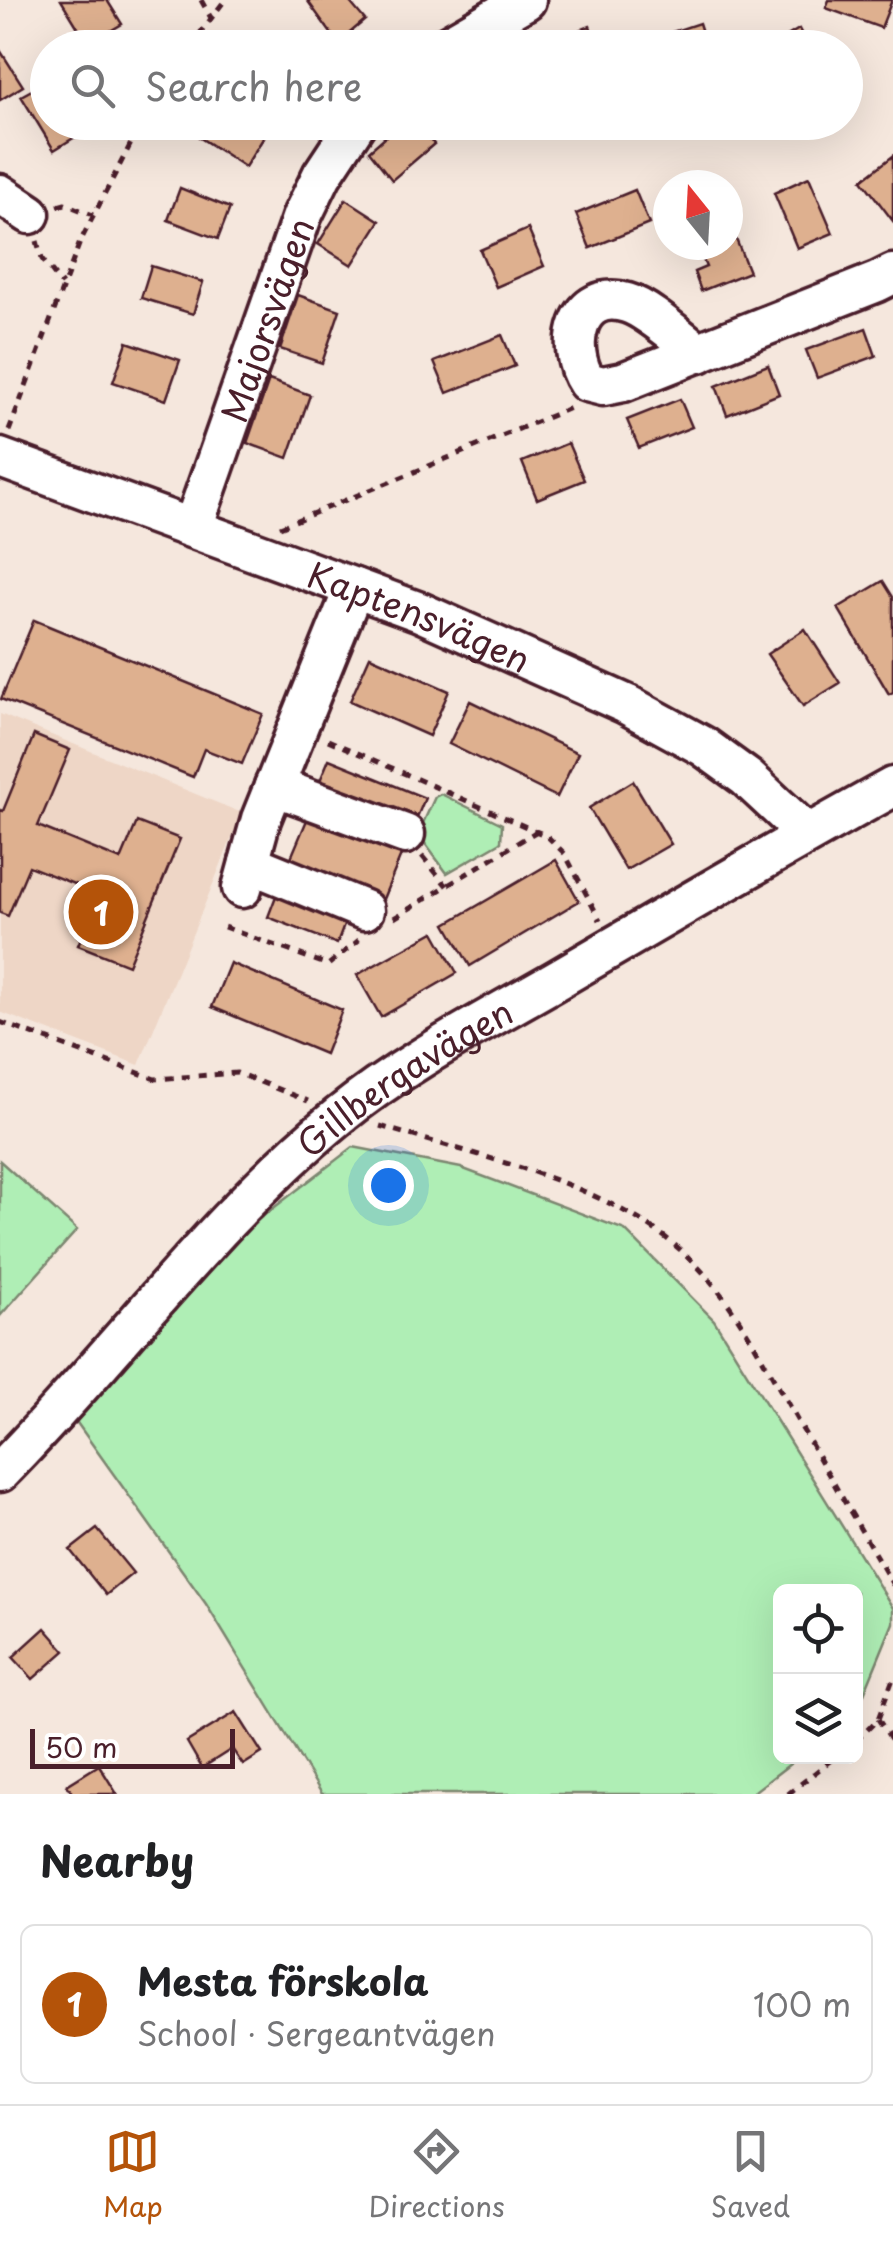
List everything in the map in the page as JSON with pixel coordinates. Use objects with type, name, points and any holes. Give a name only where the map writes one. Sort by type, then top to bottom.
[{"type":"street","points":[[474,30],[526,0]]},
{"type":"street","name":"Majorsvägen","points":[[193,527],[302,216],[345,140]]},
{"type":"street","points":[[699,352],[630,303],[612,301],[583,315],[573,349],[587,382],[602,386],[623,382],[699,352],[893,274]]},
{"type":"street","name":"Kaptensvägen","points":[[4,448],[193,527],[420,612],[626,704],[703,746],[747,778],[807,834]]},
{"type":"street","points":[[354,588],[274,786],[245,876],[364,910]]},
{"type":"street","points":[[274,786],[405,834]]},
{"type":"street","name":"Gillbergavägen","points":[[0,1472],[56,1415],[246,1202],[342,1114],[432,1053],[893,787]]},
{"type":"path","points":[[201,0],[211,18]]},
{"type":"path","points":[[202,30],[225,0]]},
{"type":"path","points":[[4,448],[62,286],[100,198],[132,140]]},
{"type":"path","points":[[15,204],[42,259],[62,286]]},
{"type":"path","points":[[262,552],[269,535],[281,526],[560,413],[587,397],[593,383]]},
{"type":"path","points":[[298,726],[547,836],[565,854],[614,946]]},
{"type":"path","points":[[0,1022],[155,1078],[237,1073],[342,1114],[531,1171],[579,1189],[639,1219],[688,1254],[720,1289],[893,1585]]},
{"type":"path","points":[[863,1734],[878,1720],[893,1679]]},
{"type":"path","points":[[878,1720],[893,1742]]},
{"type":"path","points":[[788,1794],[826,1764]]},
{"type":"shaded area","points":[[0,714],[242,813],[139,1065],[0,1012]]},
{"type":"green space","points":[[441,794],[502,824],[501,842],[447,873],[418,834],[435,797]]},
{"type":"green space","points":[[353,1147],[461,1168],[625,1230],[714,1320],[893,1608],[893,1623],[863,1696],[863,1584],[773,1584],[773,1764],[790,1764],[751,1794],[322,1794],[206,1604],[75,1420],[254,1223]]},
{"type":"green space","points":[[0,1161],[77,1230],[0,1316]]},
{"type":"building","points":[[61,0],[107,0],[122,24],[112,30],[79,30]]},
{"type":"building","points":[[307,0],[348,0],[365,20],[353,30],[329,30]]},
{"type":"building","points":[[829,0],[892,0],[881,28],[826,8]]},
{"type":"building","points":[[699,23],[701,30],[678,30]]},
{"type":"building","points":[[0,50],[23,86],[0,100]]},
{"type":"building","points":[[30,91],[30,111],[21,96]]},
{"type":"building","points":[[48,140],[70,140],[54,150]]},
{"type":"building","points":[[204,140],[262,140],[245,167]]},
{"type":"building","points":[[382,140],[431,140],[434,144],[392,180],[369,151]]},
{"type":"building","points":[[893,156],[893,221],[862,180]]},
{"type":"building","points":[[809,177],[833,233],[797,248],[774,193]]},
{"type":"building","points":[[180,188],[230,208],[218,239],[168,220]]},
{"type":"building","points":[[635,190],[649,224],[590,248],[576,214]]},
{"type":"building","points":[[346,199],[380,221],[352,265],[318,244]]},
{"type":"building","points":[[528,229],[544,266],[496,287],[480,250]]},
{"type":"building","points":[[743,257],[749,272],[701,291],[694,272],[706,267],[703,260],[743,260]]},
{"type":"building","points":[[151,266],[203,282],[193,314],[141,298]]},
{"type":"building","points":[[298,295],[340,310],[322,363],[280,349]]},
{"type":"building","points":[[866,328],[876,356],[817,378],[806,350]]},
{"type":"building","points":[[502,335],[515,366],[447,393],[434,362]]},
{"type":"building","points":[[127,342],[180,360],[166,400],[113,382]]},
{"type":"building","points":[[768,365],[779,394],[727,415],[716,386]]},
{"type":"building","points":[[269,380],[310,395],[288,458],[247,443]]},
{"type":"building","points":[[680,399],[692,427],[639,448],[627,420]]},
{"type":"building","points":[[568,443],[584,480],[537,499],[522,462]]},
{"type":"building","points":[[883,581],[893,597],[893,692],[889,694],[838,608]]},
{"type":"building","points":[[34,620],[263,714],[242,764],[204,749],[193,777],[1,699]]},
{"type":"building","points":[[805,629],[840,683],[803,706],[767,654]]},
{"type":"building","points":[[370,656],[449,691],[429,736],[350,701]]},
{"type":"building","points":[[470,701],[578,753],[557,797],[449,744]]},
{"type":"building","points":[[34,735],[70,750],[38,826],[121,860],[137,822],[180,839],[128,965],[78,945],[99,894],[29,866],[8,916],[0,913],[0,810],[3,811]]},
{"type":"building","points":[[329,759],[425,798],[415,822],[319,783]]},
{"type":"building","points":[[633,781],[671,844],[626,870],[589,808]]},
{"type":"building","points":[[309,815],[402,853],[383,899],[290,860]]},
{"type":"building","points":[[556,860],[579,901],[470,966],[446,924]]},
{"type":"building","points":[[279,888],[348,915],[337,944],[268,917]]},
{"type":"building","points":[[434,932],[457,973],[381,1017],[357,975]]},
{"type":"building","points":[[230,963],[342,1010],[325,1054],[212,1007]]},
{"type":"building","points":[[97,1529],[133,1573],[106,1595],[70,1550]]},
{"type":"building","points":[[45,1628],[65,1651],[33,1679],[13,1657]]},
{"type":"building","points":[[236,1712],[262,1753],[243,1765],[232,1749],[202,1768],[187,1742]]},
{"type":"building","points":[[99,1765],[117,1794],[73,1794],[67,1785]]},
{"type":"place","name":"Mesta förskola","points":[[101,912]]}]
